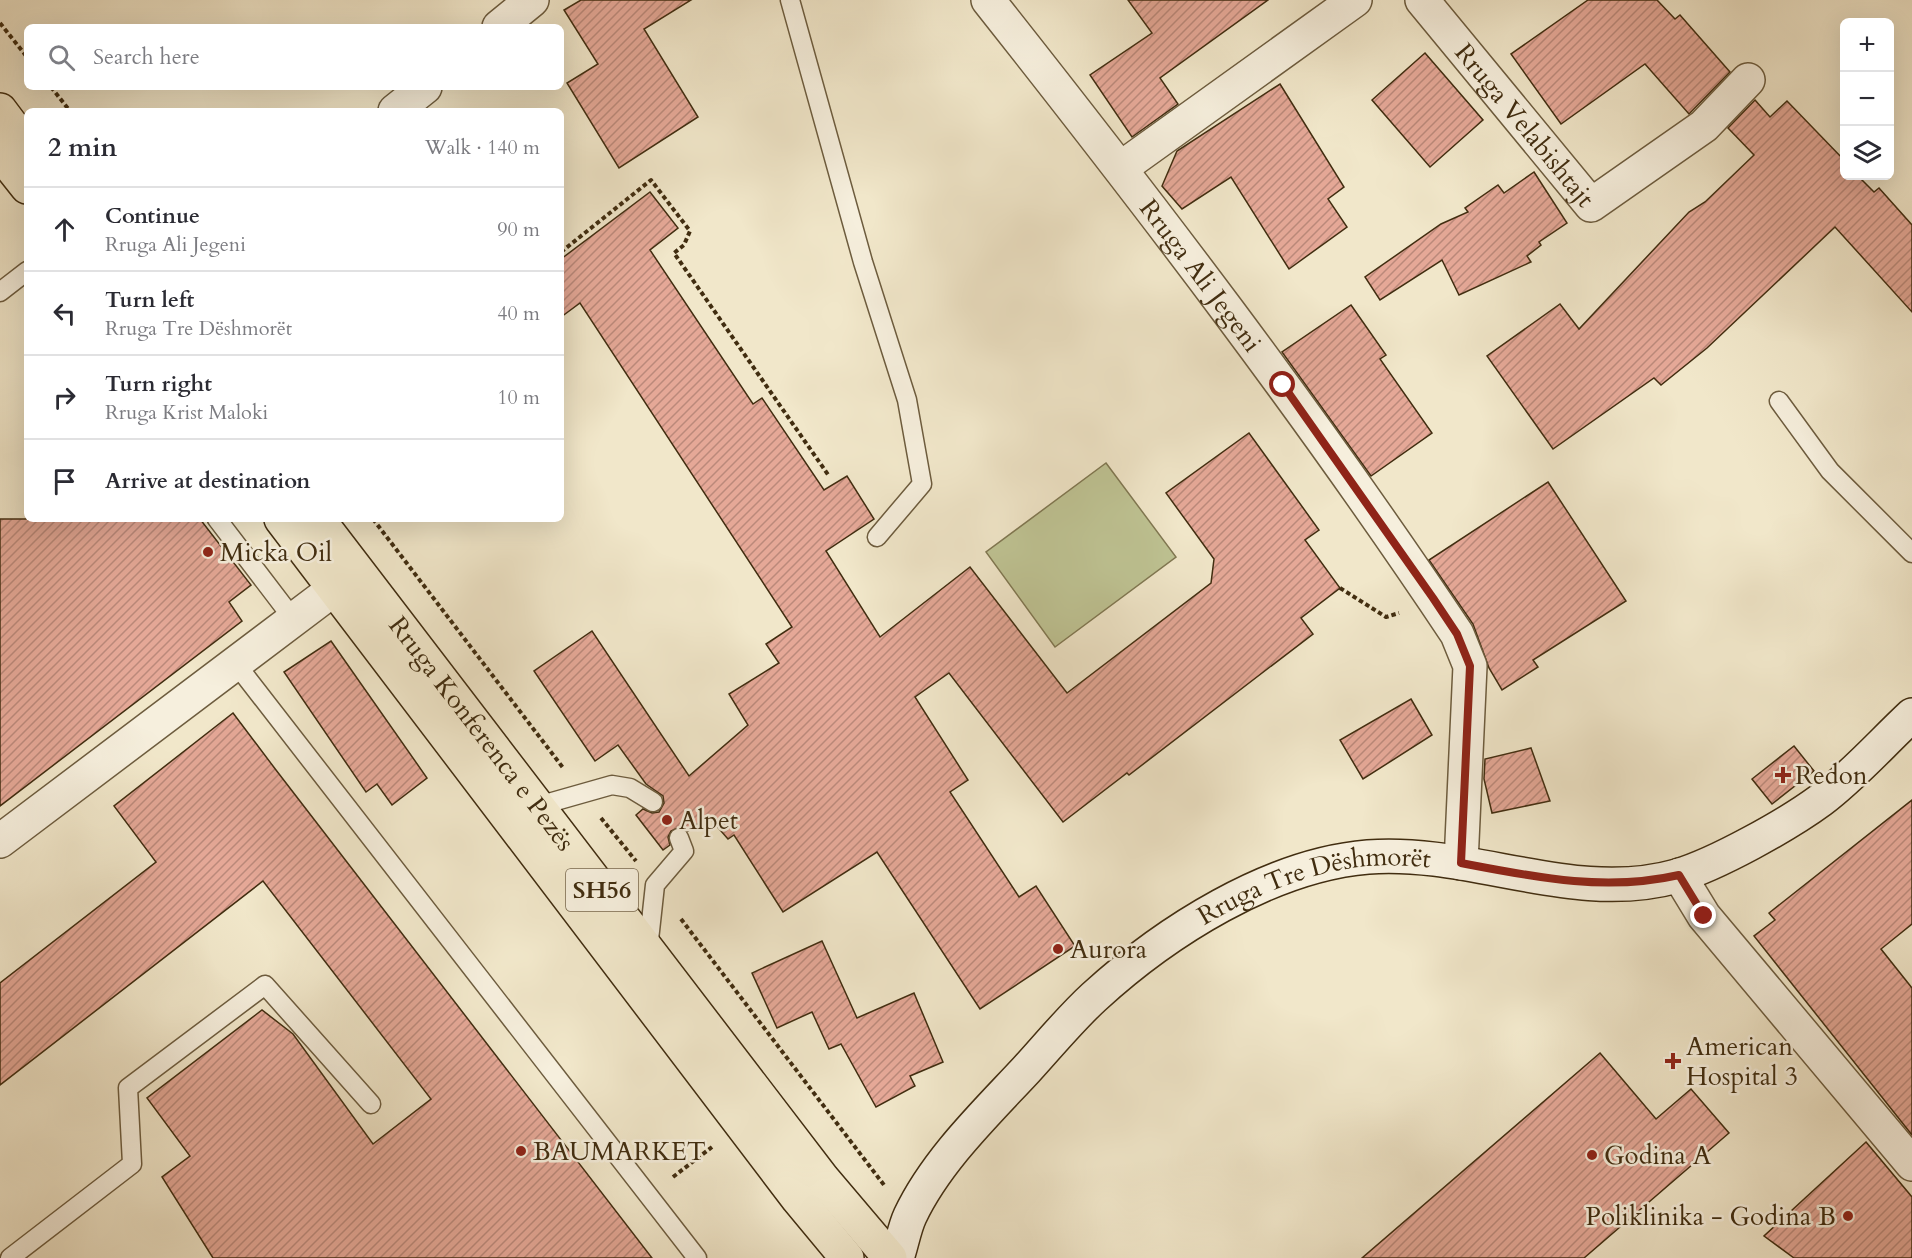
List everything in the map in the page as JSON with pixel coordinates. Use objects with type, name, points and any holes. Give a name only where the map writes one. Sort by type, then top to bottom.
[{"type":"main road","points":[[0,110],[24,142]]},
{"type":"main road","points":[[0,153],[24,183]]},
{"type":"main road","name":"Rruga Konferenca e Pezës","points":[[283,522],[798,1199],[847,1258]]},
{"type":"main road","name":"Rruga Konferenca e Pezës","points":[[320,522],[823,1179],[890,1258]]},
{"type":"street","points":[[503,24],[532,0]]},
{"type":"street","name":"Rruga Ali Jegeni","points":[[988,0],[1121,168],[1283,385],[1457,634],[1470,666],[1461,863]]},
{"type":"street","points":[[1121,168],[1355,0]]},
{"type":"street","name":"Rruga Velabishtajt","points":[[1422,0],[1591,205],[1704,126],[1748,80]]},
{"type":"street","points":[[399,108],[421,90]]},
{"type":"street","points":[[0,841],[334,589]]},
{"type":"street","name":"Rruga Tre Dëshmorët","points":[[897,1258],[910,1216],[933,1177],[989,1109],[1094,998],[1173,934],[1242,896],[1305,869],[1367,858],[1419,857],[1574,883],[1645,883],[1679,875],[1744,846],[1821,800],[1912,715]]},
{"type":"street","points":[[1679,875],[1704,916],[1912,1164]]},
{"type":"lane","points":[[790,0],[863,262],[908,400],[922,484],[877,537]]},
{"type":"lane","points":[[0,292],[24,274]]},
{"type":"lane","points":[[1779,401],[1830,471],[1912,553]]},
{"type":"lane","points":[[219,522],[294,620]]},
{"type":"lane","points":[[236,664],[697,1258]]},
{"type":"lane","points":[[538,806],[612,785],[630,789],[653,802]]},
{"type":"lane","points":[[648,949],[655,885],[684,851],[679,838]]},
{"type":"lane","points":[[10,1258],[132,1164],[128,1088],[265,985],[371,1104]]},
{"type":"path","points":[[0,23],[24,53]]},
{"type":"path","points":[[53,90],[68,108]]},
{"type":"path","points":[[564,250],[651,180],[690,231],[684,245],[674,253],[830,476]]},
{"type":"path","points":[[1340,588],[1386,617],[1420,606],[1433,598]]},
{"type":"path","points":[[648,1196],[715,1144]]},
{"type":"green space","points":[[1106,463],[1176,557],[1055,647],[986,552]]},
{"type":"building","points":[[581,0],[691,0],[644,29],[698,117],[619,168],[567,83],[598,64],[564,10]]},
{"type":"building","points":[[1128,0],[1268,0],[1160,78],[1178,104],[1132,137],[1090,75],[1152,33]]},
{"type":"building","points":[[1588,0],[1657,0],[1675,19],[1680,15],[1730,72],[1689,114],[1645,64],[1561,124],[1511,54]]},
{"type":"building","points":[[1425,53],[1483,120],[1430,167],[1372,100]]},
{"type":"building","points":[[1280,84],[1344,187],[1328,199],[1347,227],[1289,269],[1231,177],[1182,209],[1162,186],[1177,151]]},
{"type":"building","points":[[1755,100],[1770,117],[1787,101],[1840,156],[1840,180],[1862,180],[1874,192],[1879,188],[1912,225],[1912,312],[1835,227],[1707,348],[1661,385],[1654,378],[1553,449],[1487,356],[1560,304],[1579,329],[1689,212],[1705,202],[1754,155],[1728,128]]},
{"type":"building","points":[[1534,172],[1567,223],[1539,242],[1541,245],[1527,256],[1531,262],[1459,295],[1442,260],[1380,300],[1365,277],[1441,224],[1468,212],[1465,208],[1498,185],[1504,193]]},
{"type":"building","points":[[650,192],[678,228],[650,250],[753,404],[762,398],[824,490],[847,476],[874,519],[826,551],[880,637],[970,567],[1067,693],[1211,583],[1214,559],[1166,493],[1249,433],[1319,530],[1305,540],[1340,588],[1301,618],[1313,634],[1129,775],[1127,773],[1063,822],[949,673],[915,697],[968,780],[950,792],[1019,897],[1036,886],[1075,946],[980,1009],[877,852],[783,912],[734,835],[728,839],[708,816],[688,831],[680,827],[671,831],[668,837],[670,845],[663,850],[636,815],[643,809],[652,813],[659,812],[664,803],[663,796],[646,784],[618,745],[595,761],[534,671],[592,631],[689,776],[748,725],[729,694],[779,663],[766,644],[792,627],[580,303],[564,315],[564,257]]},
{"type":"building","points":[[1351,305],[1386,355],[1380,359],[1432,433],[1371,476],[1282,352]]},
{"type":"building","points":[[1548,482],[1626,601],[1533,660],[1538,667],[1502,690],[1489,668],[1473,624],[1429,560]]},
{"type":"building","points":[[0,519],[24,519],[24,522],[202,522],[251,585],[229,602],[242,621],[0,806]]},
{"type":"building","points":[[331,641],[427,778],[392,805],[377,784],[366,792],[284,672]]},
{"type":"building","points":[[1411,699],[1432,735],[1363,779],[1340,740]]},
{"type":"building","points":[[233,713],[652,1258],[213,1258],[162,1177],[190,1156],[147,1098],[262,1010],[293,1034],[373,1144],[431,1099],[263,881],[0,1085],[0,983],[156,862],[114,806]]},
{"type":"building","name":"Redon","points":[[1794,746],[1814,771],[1772,804],[1752,779]]},
{"type":"building","points":[[1531,748],[1550,801],[1492,813],[1484,779],[1485,759]]},
{"type":"building","points":[[1912,800],[1912,924],[1881,949],[1912,988],[1912,1135],[1754,936],[1775,920],[1769,913]]},
{"type":"building","points":[[822,941],[857,1018],[914,993],[943,1062],[910,1076],[915,1086],[876,1107],[841,1044],[829,1049],[812,1012],[777,1028],[752,973]]},
{"type":"building","name":"Godina A","points":[[1600,1053],[1656,1119],[1691,1089],[1729,1133],[1584,1258],[1362,1258]]},
{"type":"building","name":"Poliklinika - Godina B","points":[[1866,1142],[1912,1197],[1912,1258],[1794,1258],[1764,1236]]},
{"type":"place","name":"Micka Oil","points":[[208,552]]},
{"type":"place","name":"Redon","points":[[1783,775]]},
{"type":"place","name":"Alpet","points":[[667,820]]},
{"type":"place","name":"Aurora","points":[[1058,949]]},
{"type":"place","name":"American Hospital 3","points":[[1673,1061]]},
{"type":"place","name":"BAUMARKET","points":[[521,1151]]},
{"type":"place","name":"Godina A","points":[[1592,1155]]},
{"type":"place","name":"Poliklinika - Godina B","points":[[1848,1216]]},
{"type":"route","points":[[1283,385],[1457,634],[1470,666],[1461,863],[1574,883],[1645,883],[1679,875],[1704,916]]}]
